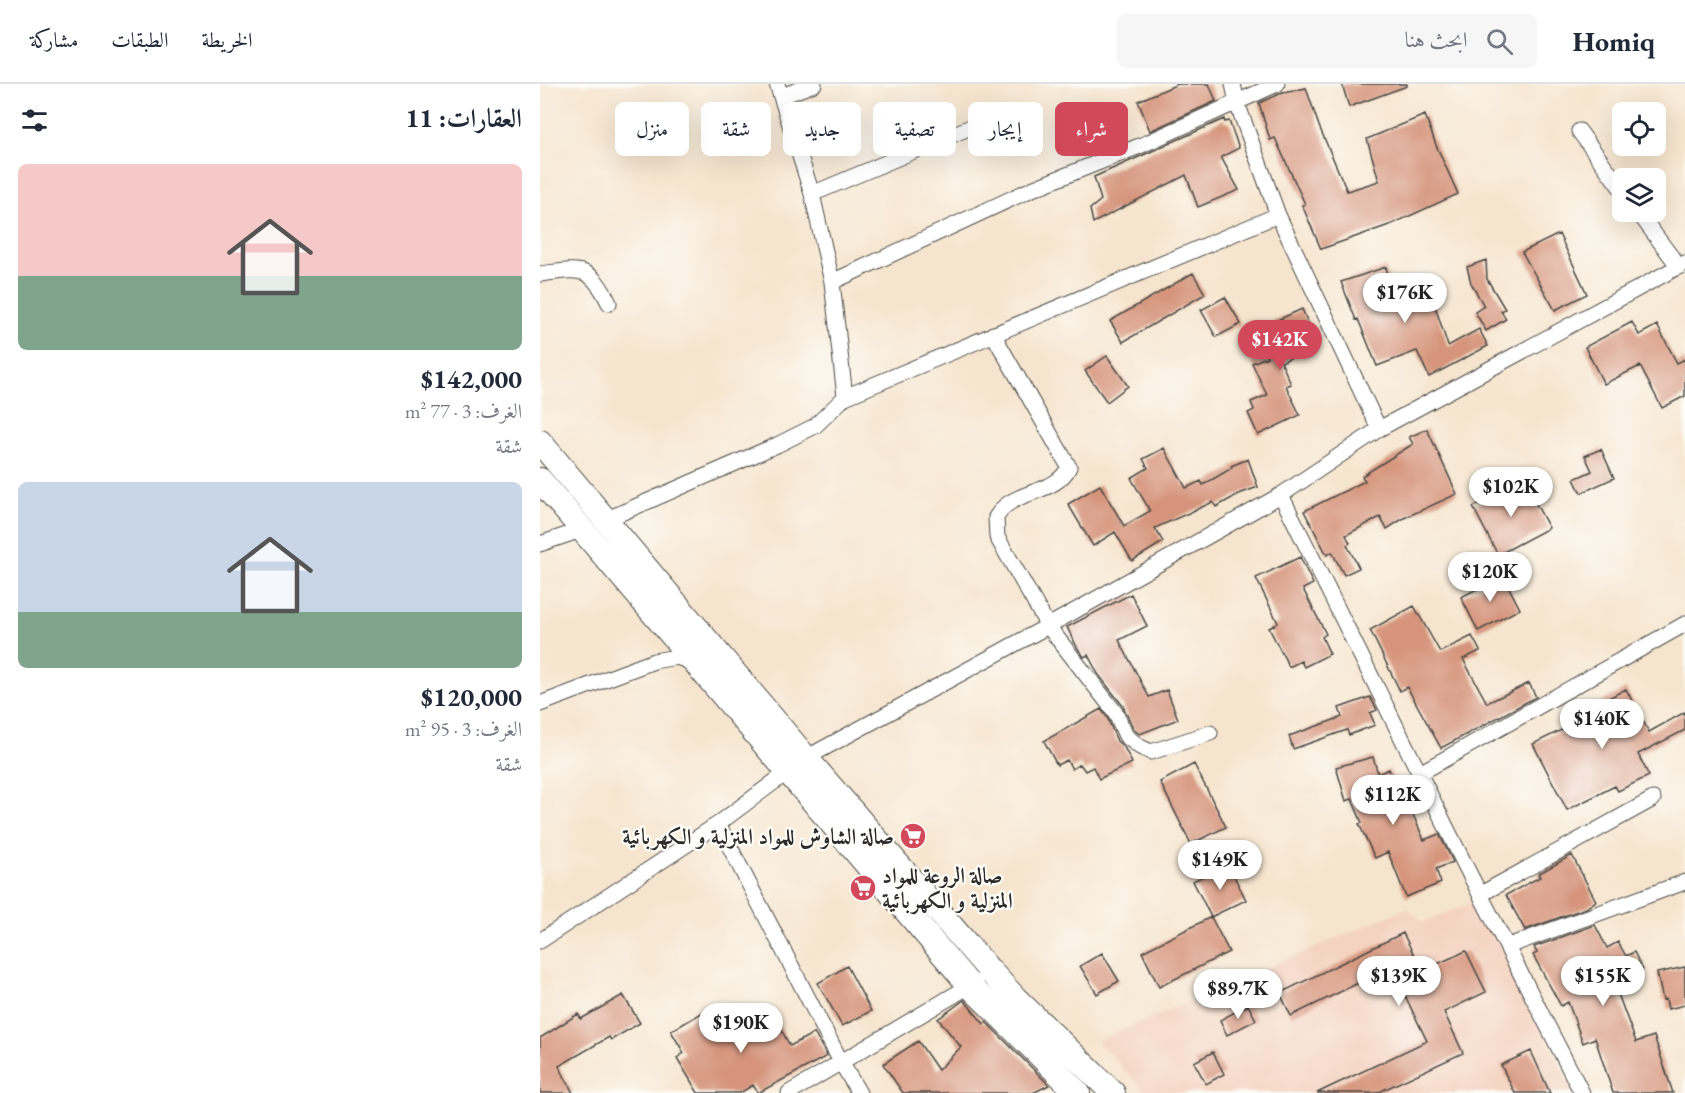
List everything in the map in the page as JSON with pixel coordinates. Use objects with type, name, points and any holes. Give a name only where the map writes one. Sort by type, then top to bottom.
[{"type":"main road","points":[[540,442],[662,586],[797,765],[971,987],[1078,1093]]},
{"type":"main road","points":[[540,480],[696,663],[797,765],[1015,998],[1113,1093]]},
{"type":"street","points":[[814,84],[780,90],[812,194],[832,282],[845,397]]},
{"type":"street","points":[[1233,84],[1237,103],[1278,215],[1379,429]]},
{"type":"street","points":[[832,282],[1032,189],[1142,146],[1277,84]]},
{"type":"street","points":[[812,194],[968,128]]},
{"type":"street","points":[[1579,131],[1612,176]]},
{"type":"street","points":[[605,520],[766,450],[815,426],[845,397],[1278,215]]},
{"type":"street","points":[[540,940],[718,824],[797,765],[1281,495],[1379,429],[1682,265],[1646,222]]},
{"type":"street","points":[[540,274],[573,270],[591,275],[599,283],[609,303]]},
{"type":"street","points":[[993,334],[1069,466],[1066,474],[1057,482],[1005,506],[996,518],[997,537],[1048,626],[1115,712],[1126,736],[1151,752],[1210,733]]},
{"type":"street","points":[[1281,495],[1582,1093]]},
{"type":"street","points":[[540,544],[581,530]]},
{"type":"street","points":[[1420,773],[1685,624]]},
{"type":"street","points":[[540,704],[666,658],[681,658],[696,663]]},
{"type":"street","points":[[1481,894],[1653,799]]},
{"type":"street","points":[[718,824],[859,1093]]},
{"type":"street","points":[[1508,946],[1685,882]]},
{"type":"street","points":[[789,1093],[971,987],[990,971]]},
{"type":"shaded area","points":[[1479,900],[1574,1093],[1147,1093],[1097,1041],[1407,908],[1423,922]]},
{"type":"building","points":[[1178,84],[1209,84],[1216,101],[1150,131],[1138,101]]},
{"type":"building","points":[[1342,84],[1407,84],[1407,86],[1349,107]]},
{"type":"building","points":[[1306,88],[1319,126],[1347,191],[1379,181],[1367,139],[1425,115],[1458,194],[1392,224],[1321,249],[1302,205],[1305,204],[1275,138],[1270,140],[1259,103],[1279,94]]},
{"type":"building","points":[[1224,119],[1225,122],[1229,121],[1239,148],[1221,157],[1239,190],[1198,207],[1186,175],[1093,223],[1090,209],[1101,200],[1094,177]]},
{"type":"building","points":[[1559,234],[1587,294],[1555,310],[1522,252]]},
{"type":"building","points":[[1486,260],[1487,279],[1505,309],[1501,311],[1506,319],[1486,331],[1475,312],[1484,306],[1471,283],[1467,267]]},
{"type":"building","points":[[1386,267],[1395,301],[1429,288],[1448,346],[1479,329],[1488,346],[1429,377],[1417,351],[1377,366],[1341,282]]},
{"type":"building","points":[[1193,273],[1205,294],[1123,342],[1110,321]]},
{"type":"building","points":[[1225,297],[1241,324],[1216,337],[1201,310]]},
{"type":"building","points":[[1302,309],[1318,345],[1281,362],[1291,384],[1286,386],[1300,415],[1258,435],[1248,413],[1254,410],[1251,402],[1267,395],[1252,363],[1267,357],[1260,341],[1278,333],[1273,322]]},
{"type":"building","points":[[1632,322],[1639,335],[1657,325],[1677,363],[1685,359],[1685,396],[1662,408],[1640,366],[1604,384],[1585,347]]},
{"type":"building","points":[[1107,356],[1128,386],[1107,402],[1085,371]]},
{"type":"building","points":[[1427,429],[1457,494],[1404,518],[1387,529],[1380,517],[1346,535],[1350,543],[1347,545],[1359,568],[1344,575],[1332,552],[1327,555],[1304,511],[1365,481],[1362,476],[1413,444],[1409,437]]},
{"type":"building","points":[[1164,448],[1186,488],[1201,481],[1203,485],[1232,468],[1231,466],[1248,459],[1258,487],[1239,494],[1216,507],[1213,502],[1155,528],[1163,542],[1132,561],[1115,532],[1093,546],[1068,504],[1100,485],[1124,526],[1150,511],[1131,478],[1148,468],[1143,459]]},
{"type":"building","points":[[1601,449],[1614,478],[1581,493],[1574,479],[1592,471],[1585,456]]},
{"type":"building","points":[[1523,480],[1549,528],[1498,555],[1473,507]]},
{"type":"building","points":[[1300,557],[1313,584],[1303,589],[1326,634],[1322,637],[1330,654],[1304,667],[1301,661],[1289,667],[1269,628],[1278,623],[1256,578]]},
{"type":"building","points":[[1503,576],[1520,609],[1478,631],[1461,597]]},
{"type":"building","points":[[1131,594],[1147,626],[1119,640],[1149,697],[1167,690],[1178,719],[1140,734],[1134,730],[1123,706],[1098,674],[1088,655],[1084,657],[1077,647],[1067,627]]},
{"type":"building","points":[[1414,606],[1440,652],[1472,636],[1480,651],[1463,659],[1487,703],[1529,683],[1536,697],[1441,748],[1407,687],[1400,691],[1370,630]]},
{"type":"building","points":[[1626,689],[1649,732],[1685,712],[1685,730],[1638,754],[1649,776],[1618,791],[1615,786],[1567,810],[1533,744],[1580,721],[1576,715]]},
{"type":"building","points":[[1370,697],[1377,710],[1370,713],[1375,725],[1349,735],[1347,730],[1293,749],[1289,736],[1342,717],[1339,708]]},
{"type":"building","points":[[1101,709],[1117,741],[1124,747],[1132,763],[1099,779],[1093,767],[1085,771],[1080,764],[1072,769],[1067,760],[1057,765],[1044,741]]},
{"type":"building","points":[[1373,757],[1378,774],[1389,769],[1424,840],[1439,834],[1453,862],[1436,869],[1441,883],[1406,897],[1388,852],[1375,858],[1359,824],[1362,823],[1352,799],[1346,801],[1336,767]]},
{"type":"building","points":[[1194,764],[1226,827],[1191,844],[1160,782]]},
{"type":"building","points":[[1572,855],[1596,901],[1586,908],[1525,930],[1506,895],[1540,877],[1538,874]]},
{"type":"building","points":[[1228,864],[1246,900],[1211,917],[1193,881]]},
{"type":"building","points":[[1211,917],[1229,952],[1159,987],[1142,952]]},
{"type":"building","points":[[1595,925],[1607,948],[1618,942],[1626,956],[1634,952],[1643,970],[1615,986],[1636,1042],[1654,1036],[1673,1093],[1613,1093],[1595,1038],[1583,1043],[1568,1002],[1561,1006],[1533,955],[1537,953],[1534,947]]},
{"type":"building","points":[[1403,933],[1422,971],[1466,951],[1486,992],[1444,1012],[1463,1053],[1377,1093],[1317,1093],[1427,1041],[1391,967],[1291,1016],[1280,993]]},
{"type":"building","points":[[1102,953],[1119,981],[1097,994],[1080,966]]},
{"type":"building","points":[[847,966],[871,1011],[842,1026],[818,983]]},
{"type":"building","points":[[1685,967],[1685,1005],[1668,1009],[1666,999],[1663,1000],[1657,973]]},
{"type":"building","points":[[623,995],[640,1023],[611,1040],[609,1037],[559,1066],[573,1093],[540,1093],[540,1038],[578,1014],[581,1019]]},
{"type":"building","points":[[964,1000],[984,1024],[986,1022],[1049,1085],[1033,1093],[903,1093],[883,1064],[918,1041],[938,1070],[961,1047],[938,1019]]},
{"type":"building","points":[[1248,1005],[1256,1020],[1227,1035],[1220,1020]]},
{"type":"building","points":[[710,1008],[727,1036],[772,1012],[790,1046],[814,1033],[827,1056],[758,1093],[753,1085],[740,1093],[698,1093],[677,1058],[684,1053],[671,1031]]},
{"type":"building","points":[[1531,1051],[1550,1093],[1515,1093],[1501,1065]]},
{"type":"building","points":[[1213,1052],[1224,1074],[1206,1084],[1194,1062]]},
{"type":"place","name":"صالة الشاوش للمواد المنزلية و الكهربائية","points":[[913,836]]},
{"type":"place","name":"صالة الروعة للمواد المنزلية و الكهربائية","points":[[863,888]]}]
